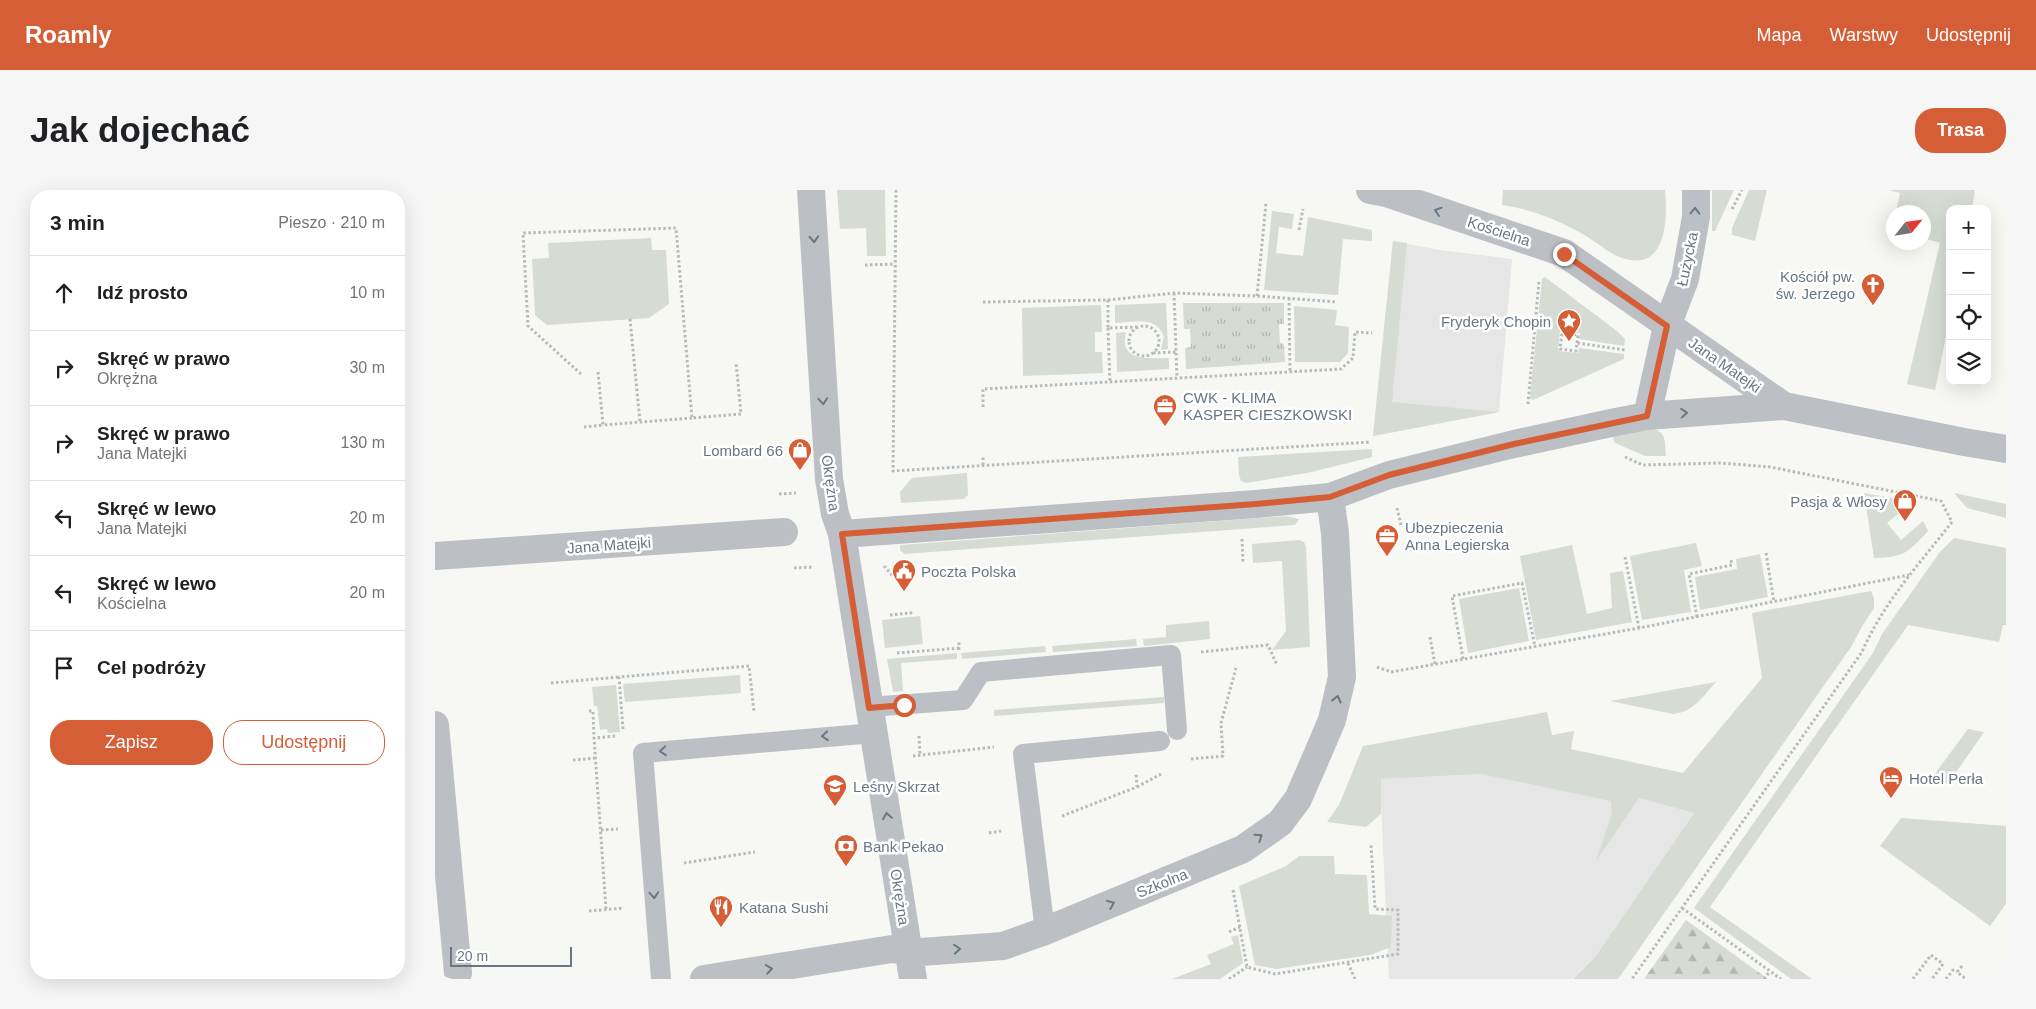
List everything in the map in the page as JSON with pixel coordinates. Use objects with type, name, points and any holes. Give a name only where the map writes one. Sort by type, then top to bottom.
[{"type":"street","name":"Okrężna","points":[[811,190],[829,479],[835,514],[842,534],[913,979]]},
{"type":"street","name":"Kościelna","points":[[1370,190],[1386,193],[1564,254],[1667,326]]},
{"type":"street","name":"Łużycka","points":[[1667,326],[1685,279],[1696,217],[1696,190]]},
{"type":"street","name":"Jana Matejki","points":[[1667,326],[1784,406]]},
{"type":"street","points":[[1647,416],[1667,326]]},
{"type":"street","name":"Jana Matejki","points":[[842,534],[1330,497],[1389,475],[1514,444],[1647,416],[1784,406],[2006,449]]},
{"type":"street","name":"Szkolna","points":[[704,979],[892,949],[921,952],[1003,946],[1045,931],[1243,849],[1280,823],[1298,799],[1332,720],[1343,677],[1335,532],[1330,497]]},
{"type":"street","name":"Jana Matejki","points":[[435,556],[784,532]]},
{"type":"street","points":[[435,725],[447,976]]},
{"type":"street","points":[[435,955],[447,976]]},
{"type":"lane","points":[[661,979],[643,753],[757,742],[963,700],[981,672],[1171,655],[1177,730]]},
{"type":"lane","points":[[1045,931],[1023,754],[1160,741]]},
{"type":"path","points":[[895,190],[893,471],[1373,442]]},
{"type":"path","points":[[1257,296],[1266,203]]},
{"type":"path","points":[[1299,230],[1303,209]]},
{"type":"path","points":[[581,374],[528,326],[523,234],[676,228],[692,418]]},
{"type":"path","points":[[865,265],[895,264]]},
{"type":"path","points":[[1527,411],[1540,273]]},
{"type":"path","points":[[1173,293],[1177,378]]},
{"type":"path","points":[[983,302],[1107,300],[1173,293],[1257,296],[1337,302]]},
{"type":"path","points":[[1289,298],[1290,372]]},
{"type":"path","points":[[1107,300],[1110,382]]},
{"type":"path","points":[[629,319],[640,422]]},
{"type":"path","points":[[1108,328],[1148,326],[1158,336],[1158,345],[1152,353]]},
{"type":"path","points":[[1138,327],[1129,338],[1131,347],[1137,354],[1142,356],[1152,353],[1176,352]]},
{"type":"path","points":[[983,407],[983,389],[1341,369],[1353,358],[1355,332],[1372,333]]},
{"type":"path","points":[[1562,333],[1578,335],[1577,343],[1576,351],[1560,349],[1562,333]]},
{"type":"path","points":[[1577,343],[1631,351]]},
{"type":"path","points":[[584,427],[741,414],[737,362]]},
{"type":"path","points":[[598,372],[603,426]]},
{"type":"path","points":[[1619,454],[1643,465],[1720,463],[1770,468],[1941,501],[1952,522],[1909,575],[1872,628],[1862,652],[1632,979]]},
{"type":"path","points":[[983,456],[983,465]]},
{"type":"path","points":[[1242,539],[1243,564]]},
{"type":"path","points":[[1766,553],[1775,602]]},
{"type":"path","points":[[1625,557],[1639,628]]},
{"type":"path","points":[[1697,617],[1689,574],[1732,565],[1731,560]]},
{"type":"path","points":[[883,564],[892,575]]},
{"type":"path","points":[[1377,666],[1391,672],[1639,628],[1909,575]]},
{"type":"path","points":[[1463,659],[1452,596],[1522,583],[1535,647]]},
{"type":"path","points":[[885,616],[911,613],[910,610]]},
{"type":"path","points":[[1430,637],[1435,664]]},
{"type":"path","points":[[1171,655],[1268,645],[1277,665]]},
{"type":"path","points":[[551,683],[749,666],[757,742]]},
{"type":"path","points":[[595,738],[624,736],[619,677]]},
{"type":"path","points":[[589,712],[593,711],[606,909]]},
{"type":"path","points":[[989,833],[1032,827],[1137,787],[1133,744]]},
{"type":"path","points":[[912,756],[1007,745],[1023,754]]},
{"type":"path","points":[[573,760],[596,758]]},
{"type":"path","points":[[1229,979],[1247,967],[1275,974],[1348,964],[1398,954],[1398,910],[1375,909],[1371,844]]},
{"type":"path","points":[[651,868],[755,852]]},
{"type":"path","points":[[1232,885],[1247,967]]},
{"type":"path","points":[[1682,908],[1781,979]]},
{"type":"path","points":[[1229,932],[1240,927]]},
{"type":"path","points":[[1913,979],[1931,955],[1943,964],[1932,979]]},
{"type":"path","points":[[1348,964],[1355,979]]},
{"type":"path","points":[[1957,972],[1962,966]]},
{"type":"path","points":[[1946,979],[1953,970],[1966,979]]},
{"type":"path","points":[[1764,979],[1770,971]]},
{"type":"shaded area","points":[[1393,241],[1440,250],[1512,259],[1499,412],[1373,436]]},
{"type":"shaded area","points":[[1482,774],[1639,798],[1694,813],[1595,957],[1572,979],[1389,979],[1380,779]]},
{"type":"green space","points":[[837,190],[885,190],[886,256],[867,256],[866,228],[840,229]]},
{"type":"green space","points":[[1503,190],[1665,190],[1666,216],[1661,242],[1655,252],[1646,258],[1635,261],[1619,257],[1583,234],[1559,222],[1531,212],[1502,205]]},
{"type":"green space","points":[[1712,190],[1734,190],[1715,231],[1712,231]]},
{"type":"green space","points":[[1749,190],[1767,190],[1755,241],[1732,235],[1732,228]]},
{"type":"green space","points":[[1889,190],[1975,190],[1973,205],[1946,205],[1946,336],[1935,390],[1907,384],[1940,243],[1931,240],[1931,205],[1897,205],[1900,193]]},
{"type":"green space","points":[[1272,211],[1294,214],[1292,229],[1279,227],[1276,253],[1303,256],[1308,217],[1372,230],[1372,241],[1343,239],[1338,295],[1264,290]]},
{"type":"green space","points":[[651,238],[652,250],[666,250],[669,304],[649,318],[547,325],[535,315],[532,259],[549,258],[548,243]]},
{"type":"green space","points":[[1393,241],[1407,243],[1392,402],[1499,412],[1373,436]]},
{"type":"green space","points":[[1545,277],[1625,339],[1624,346],[1579,339],[1580,333],[1560,331],[1558,351],[1578,353],[1579,348],[1624,354],[1624,359],[1533,400],[1530,398],[1542,279]]},
{"type":"green space","points":[[1166,303],[1168,349],[1161,350],[1164,337],[1156,325],[1150,322],[1115,323],[1115,305]]},
{"type":"green space","points":[[1183,303],[1284,303],[1284,324],[1279,324],[1280,343],[1284,344],[1285,362],[1186,369],[1185,348],[1191,347],[1190,329],[1184,329]]},
{"type":"green space","points":[[1101,305],[1102,332],[1095,332],[1095,352],[1102,352],[1103,373],[1023,376],[1022,308]]},
{"type":"green space","points":[[1294,306],[1337,310],[1335,325],[1349,327],[1348,353],[1340,362],[1295,362]]},
{"type":"green space","points":[[1126,332],[1125,342],[1131,354],[1145,358],[1169,358],[1169,369],[1117,372],[1116,333]]},
{"type":"green space","points":[[1654,429],[1663,436],[1666,456],[1645,456],[1615,443],[1613,438],[1614,436]]},
{"type":"green space","points":[[1372,449],[1372,457],[1307,473],[1246,483],[1241,481],[1239,475],[1238,457]]},
{"type":"green space","points":[[967,473],[968,495],[964,499],[901,503],[900,492],[912,478]]},
{"type":"green space","points":[[1864,493],[1904,500],[1909,505],[1887,523],[1901,540],[1923,521],[1928,531],[1910,549],[1899,555],[1874,558]]},
{"type":"green space","points":[[1954,493],[2006,504],[2006,518],[1967,508]]},
{"type":"green space","points":[[1286,516],[1299,519],[1295,525],[904,554],[900,550],[900,545]]},
{"type":"green space","points":[[1954,538],[2006,548],[2006,625],[2003,625],[1999,642],[1908,625],[1710,907],[1812,979],[1791,979],[1694,908],[1873,653],[1882,634],[1940,552]]},
{"type":"green space","points":[[1299,540],[1304,542],[1306,547],[1310,647],[1272,650],[1286,631],[1282,561],[1253,563],[1252,544]]},
{"type":"green space","points":[[1696,543],[1702,566],[1684,570],[1691,612],[1642,620],[1630,556]]},
{"type":"green space","points":[[1572,545],[1587,614],[1612,608],[1610,573],[1623,571],[1632,622],[1536,640],[1520,556]]},
{"type":"green space","points":[[1760,554],[1768,597],[1700,610],[1695,577],[1737,569],[1736,559]]},
{"type":"green space","points":[[1519,588],[1529,641],[1468,653],[1459,599]]},
{"type":"green space","points":[[1871,591],[1874,598],[1874,608],[1851,647],[1618,979],[1573,979],[1595,957],[1694,813],[1639,798],[1596,861],[1612,813],[1611,801],[1482,774],[1381,779],[1381,814],[1366,827],[1327,822],[1339,805],[1363,746],[1547,712],[1552,735],[1574,731],[1571,749],[1683,773],[1762,678],[1752,613]]},
{"type":"green space","points":[[920,616],[923,644],[885,648],[882,620]]},
{"type":"green space","points":[[1209,621],[1210,639],[1144,646],[1143,639],[1166,637],[1166,625]]},
{"type":"green space","points":[[1136,639],[1137,646],[1053,652],[1052,646]]},
{"type":"green space","points":[[1045,646],[1046,652],[962,659],[961,653]]},
{"type":"green space","points":[[957,653],[957,659],[901,663],[903,691],[893,692],[887,659]]},
{"type":"green space","points":[[740,675],[741,693],[625,702],[623,684]]},
{"type":"green space","points":[[1716,682],[1692,707],[1680,713],[1673,714],[1610,701]]},
{"type":"green space","points":[[616,685],[620,732],[608,733],[607,729],[600,730],[597,706],[594,706],[592,687]]},
{"type":"green space","points":[[1164,697],[1164,703],[994,716],[994,710]]},
{"type":"green space","points":[[1968,729],[1984,732],[1948,784],[1931,779]]},
{"type":"green space","points":[[1901,818],[2006,826],[2006,904],[1990,926],[1880,846]]},
{"type":"green space","points":[[1299,856],[1334,856],[1335,874],[1367,875],[1369,914],[1392,916],[1391,947],[1370,955],[1276,969],[1255,965],[1239,886],[1286,866]]},
{"type":"green space","points":[[1686,920],[1768,979],[1644,979]]},
{"type":"green space","points":[[1238,935],[1243,963],[1220,979],[1172,979],[1211,964],[1207,955],[1234,944],[1231,937]]},
{"type":"place","name":"Kościół pw. św. Jerzego","points":[[1873,306]]},
{"type":"place","name":"Fryderyk Chopin","points":[[1569,342]]},
{"type":"place","name":"CWK - KLIMA KASPER CIESZKOWSKI","points":[[1165,427]]},
{"type":"place","name":"Lombard 66","points":[[800,471]]},
{"type":"place","name":"Pasja & Włosy","points":[[1905,522]]},
{"type":"place","name":"Ubezpieczenia Anna Legierska","points":[[1387,557]]},
{"type":"place","name":"Poczta Polska","points":[[904,592]]},
{"type":"place","name":"Hotel Perła","points":[[1891,799]]},
{"type":"place","name":"Leśny Skrzat","points":[[835,807]]},
{"type":"place","name":"Bank Pekao","points":[[846,867]]},
{"type":"place","name":"Katana Sushi","points":[[721,928]]},
{"type":"route","points":[[904,705],[869,708],[842,534],[1330,497],[1389,475],[1514,444],[1611,422],[1647,416],[1667,326],[1564,254]]}]
